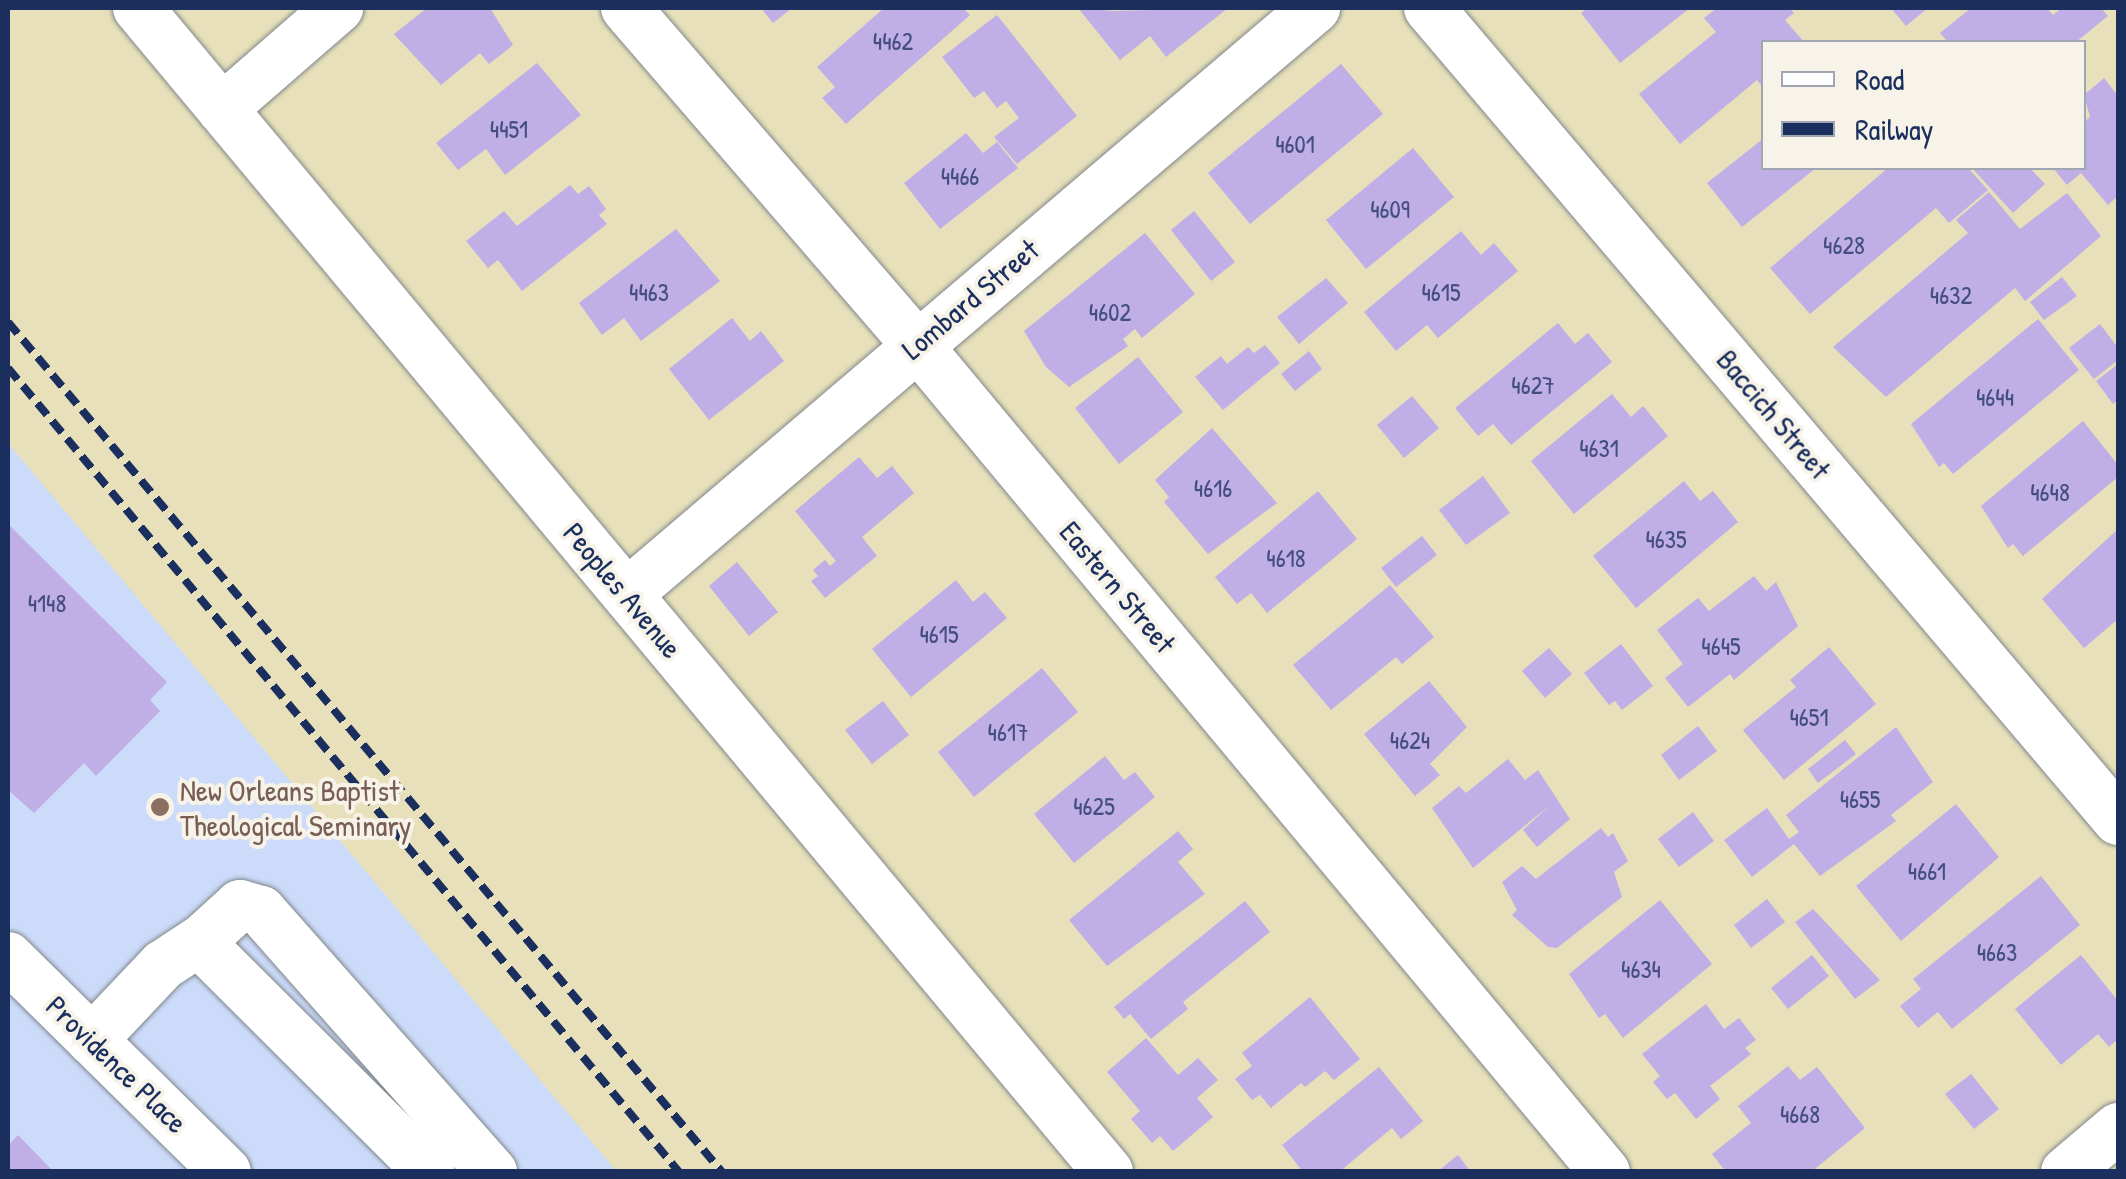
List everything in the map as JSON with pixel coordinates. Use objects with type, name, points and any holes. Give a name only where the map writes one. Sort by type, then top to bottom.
[{"type":"street","name":"Peoples Avenue","points":[[138,8],[1108,1172]]},
{"type":"street","points":[[222,109],[338,8]]},
{"type":"street","name":"Eastern Street","points":[[626,8],[916,344],[1605,1172]]},
{"type":"street","name":"Lombard Street","points":[[627,594],[916,344],[1316,8]]},
{"type":"street","name":"Baccich Street","points":[[1429,8],[2118,820]]},
{"type":"street","points":[[92,1040],[162,965],[211,949],[240,904],[261,911],[492,1172]]},
{"type":"street","points":[[211,949],[430,1172]]},
{"type":"street","name":"Providence Place","points":[[11,967],[92,1040],[226,1172]]},
{"type":"street","points":[[2066,1172],[2118,1128]]},
{"type":"shaded area","name":"New Orleans Baptist Theological Seminary","points":[[8,443],[616,1171],[8,1171]]},
{"type":"building","points":[[427,8],[490,8],[513,45],[489,64],[480,53],[441,85],[394,34]]},
{"type":"building","points":[[761,8],[792,8],[773,23]]},
{"type":"building","points":[[884,8],[963,8],[970,15],[846,124],[822,98],[835,87],[817,67]]},
{"type":"building","points":[[1078,8],[1228,8],[1166,57],[1150,36],[1120,60]]},
{"type":"building","points":[[1588,8],[1690,8],[1620,63],[1581,13]]},
{"type":"building","points":[[1717,8],[1790,8],[1794,13],[1785,20],[1802,40],[1761,40],[1761,85],[1757,80],[1680,144],[1639,94],[1716,32],[1704,18]]},
{"type":"building","points":[[1891,8],[1928,8],[1906,26]]},
{"type":"building","points":[[1971,8],[2047,8],[2053,15],[2062,8],[2101,8],[2108,16],[2078,40],[1946,40],[1940,33]]},
{"type":"building","points":[[997,15],[1077,116],[1017,164],[994,137],[1019,118],[1006,101],[997,108],[984,91],[974,98],[942,57]]},
{"type":"building","points":[[537,63],[581,115],[505,175],[486,149],[458,170],[436,143]]},
{"type":"building","points":[[1341,64],[1383,114],[1250,224],[1208,173]]},
{"type":"building","points":[[2104,78],[2118,96],[2118,196],[2108,205],[2081,173],[2067,185],[2055,170],[2086,170],[2086,120],[2090,117],[2086,93]]},
{"type":"building","points":[[966,133],[983,153],[997,142],[1018,168],[940,229],[904,183]]},
{"type":"building","points":[[1761,140],[1761,170],[1813,170],[1742,227],[1707,183]]},
{"type":"building","points":[[1413,148],[1454,197],[1366,269],[1326,220]]},
{"type":"building","points":[[1886,170],[1970,170],[1988,190],[1949,223],[1936,208],[1810,314],[1770,268]]},
{"type":"building","points":[[1974,170],[2032,170],[2045,184],[2013,213]]},
{"type":"building","points":[[570,185],[578,194],[589,186],[606,209],[599,215],[607,224],[522,291],[498,260],[488,268],[466,241],[504,211],[517,226]]},
{"type":"building","points":[[1989,192],[2020,229],[2067,193],[2101,236],[2025,301],[2015,288],[1886,397],[1833,347],[1968,233],[1956,220]]},
{"type":"building","points":[[1194,211],[1235,262],[1211,281],[1171,230]]},
{"type":"building","points":[[676,229],[720,281],[641,341],[624,318],[602,335],[579,303]]},
{"type":"building","points":[[1461,231],[1481,255],[1494,243],[1518,271],[1438,338],[1427,325],[1396,351],[1364,312]]},
{"type":"building","points":[[1145,233],[1195,294],[1142,338],[1135,329],[1123,339],[1128,346],[1069,387],[1046,367],[1024,331]]},
{"type":"building","points":[[2062,277],[2077,296],[2044,320],[2030,302]]},
{"type":"building","points":[[1326,278],[1348,303],[1299,344],[1277,317]]},
{"type":"building","points":[[732,318],[750,341],[761,331],[784,361],[709,420],[669,369]]},
{"type":"building","points":[[2038,319],[2079,370],[1953,474],[1944,463],[1939,467],[1911,424]]},
{"type":"building","points":[[1558,323],[1575,344],[1588,333],[1612,362],[1511,445],[1493,424],[1478,436],[1455,408]]},
{"type":"building","points":[[2100,324],[2118,348],[2118,360],[2094,379],[2069,348]]},
{"type":"building","points":[[1265,345],[1280,363],[1223,410],[1195,377],[1221,356],[1227,364],[1248,347],[1254,353]]},
{"type":"building","points":[[1309,351],[1322,369],[1295,391],[1281,374]]},
{"type":"building","points":[[1138,357],[1183,412],[1119,464],[1075,408]]},
{"type":"building","points":[[2118,364],[2118,400],[2113,404],[2096,381]]},
{"type":"building","points":[[1612,394],[1631,417],[1643,406],[1668,436],[1574,514],[1531,461]]},
{"type":"building","points":[[1412,396],[1439,428],[1404,458],[1377,425]]},
{"type":"building","points":[[2083,421],[2118,465],[2118,477],[2023,556],[2013,544],[2008,548],[1981,506]]},
{"type":"building","points":[[1212,428],[1277,503],[1208,554],[1164,502],[1169,497],[1155,480]]},
{"type":"building","points":[[859,457],[877,478],[892,466],[914,493],[862,537],[877,556],[825,598],[811,581],[818,576],[813,570],[825,560],[830,566],[836,561],[795,511]]},
{"type":"building","points":[[1483,476],[1510,513],[1466,545],[1439,510]]},
{"type":"building","points":[[1684,481],[1700,501],[1713,491],[1738,522],[1636,608],[1593,556]]},
{"type":"building","points":[[1318,491],[1357,539],[1267,613],[1251,593],[1237,604],[1215,577]]},
{"type":"building","points":[[8,524],[167,682],[150,700],[160,711],[96,776],[84,763],[34,813],[8,790]]},
{"type":"building","points":[[2118,529],[2118,619],[2084,648],[2042,599]]},
{"type":"building","points":[[1422,536],[1437,555],[1396,587],[1381,568]]},
{"type":"building","points":[[737,562],[778,612],[749,636],[709,586]]},
{"type":"building","points":[[1754,576],[1766,591],[1776,582],[1798,626],[1734,680],[1730,674],[1688,707],[1665,678],[1683,664],[1657,630],[1698,598],[1709,611]]},
{"type":"building","points":[[956,580],[973,602],[985,592],[1007,618],[911,697],[872,649]]},
{"type":"building","points":[[1390,585],[1434,637],[1402,664],[1396,657],[1331,710],[1293,665]]},
{"type":"building","points":[[1621,644],[1653,686],[1622,710],[1615,701],[1609,705],[1584,673]]},
{"type":"building","points":[[1829,647],[1876,704],[1784,780],[1743,730],[1796,687],[1790,680]]},
{"type":"building","points":[[1549,648],[1572,674],[1545,698],[1522,671]]},
{"type":"building","points":[[1042,668],[1078,712],[974,797],[938,752]]},
{"type":"building","points":[[1429,681],[1467,727],[1430,764],[1440,775],[1415,796],[1364,734]]},
{"type":"building","points":[[883,701],[909,735],[872,764],[845,730]]},
{"type":"building","points":[[1698,726],[1717,751],[1679,780],[1661,755]]},
{"type":"building","points":[[1896,727],[1933,782],[1891,815],[1896,821],[1820,876],[1794,844],[1752,877],[1724,840],[1767,808],[1789,839],[1799,832],[1786,815]]},
{"type":"building","points":[[1845,740],[1856,754],[1818,783],[1808,769]]},
{"type":"building","points":[[1105,756],[1124,780],[1135,772],[1155,797],[1074,863],[1034,814]]},
{"type":"building","points":[[1508,759],[1525,780],[1538,770],[1570,819],[1537,847],[1523,830],[1550,805],[1473,868],[1432,808],[1459,786],[1466,793]]},
{"type":"building","points":[[1956,804],[1999,857],[1901,941],[1856,886]]},
{"type":"building","points":[[1693,812],[1714,841],[1679,867],[1658,839]]},
{"type":"building","points":[[1601,828],[1608,837],[1613,833],[1628,861],[1614,872],[1622,897],[1557,948],[1548,947],[1512,915],[1517,910],[1502,882],[1522,866],[1536,879]]},
{"type":"building","points":[[1178,831],[1193,849],[1178,862],[1205,894],[1107,966],[1069,920]]},
{"type":"building","points":[[2041,876],[2080,925],[1952,1029],[1938,1012],[1918,1028],[1900,1006],[1921,989],[1913,979]]},
{"type":"building","points":[[1767,899],[1785,922],[1751,948],[1734,925]]},
{"type":"building","points":[[1660,900],[1712,964],[1623,1038],[1605,1014],[1599,1018],[1569,974]]},
{"type":"building","points":[[1245,901],[1270,932],[1183,1002],[1188,1009],[1151,1039],[1130,1014],[1124,1019],[1114,1007]]},
{"type":"building","points":[[1813,909],[1880,980],[1855,999],[1795,922]]},
{"type":"building","points":[[1812,955],[1829,976],[1788,1009],[1771,988]]},
{"type":"building","points":[[2081,955],[2118,1001],[2118,1039],[2109,1047],[2098,1034],[2061,1065],[2015,1009]]},
{"type":"building","points":[[1310,997],[1360,1059],[1334,1080],[1325,1071],[1305,1087],[1301,1083],[1271,1108],[1260,1095],[1252,1100],[1235,1079],[1252,1066],[1242,1053]]},
{"type":"building","points":[[1706,1004],[1724,1029],[1739,1018],[1756,1040],[1745,1048],[1751,1054],[1710,1086],[1720,1099],[1696,1119],[1675,1093],[1667,1099],[1653,1082],[1660,1076],[1642,1054]]},
{"type":"building","points":[[1146,1038],[1178,1075],[1198,1058],[1218,1080],[1197,1098],[1213,1117],[1173,1151],[1160,1136],[1152,1143],[1131,1119],[1140,1111],[1107,1072]]},
{"type":"building","points":[[1788,1066],[1800,1080],[1817,1067],[1865,1128],[1811,1172],[1726,1172],[1712,1154],[1751,1123],[1738,1106]]},
{"type":"building","points":[[1379,1067],[1423,1121],[1401,1139],[1392,1128],[1339,1172],[1303,1172],[1282,1145]]},
{"type":"building","points":[[1971,1074],[1999,1109],[1974,1129],[1945,1094]]},
{"type":"building","points":[[18,1135],[54,1172],[8,1172],[8,1146]]},
{"type":"building","points":[[1458,1155],[1471,1172],[1437,1172]]},
{"type":"railway","points":[[8,322],[722,1172]]},
{"type":"railway","points":[[8,368],[679,1172]]},
{"type":"place","name":"New Orleans Baptist Theological Seminary","points":[[160,807]]}]
